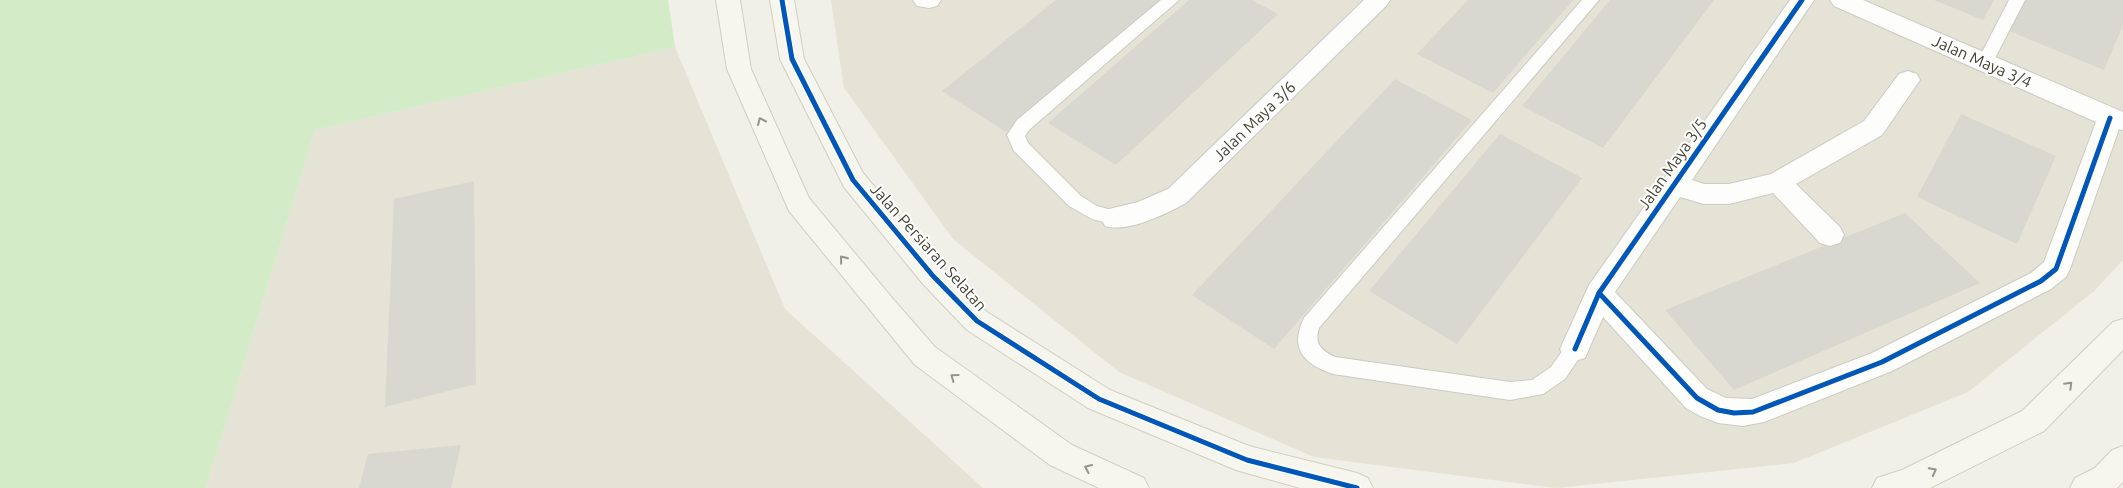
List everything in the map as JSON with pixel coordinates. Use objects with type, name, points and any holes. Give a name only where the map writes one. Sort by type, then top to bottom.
[{"type":"street","points":[[728,0],[739,70],[798,204],[883,307],[925,356],[1060,455],[1132,488]]},
{"type":"street","name":"Jalan Persiaran Selatan","points":[[782,0],[792,59],[853,180],[933,276],[977,321],[1099,399],[1247,460],[1356,488]]},
{"type":"street","name":"Jalan Maya 3/6","points":[[1115,218],[1138,214],[1159,206],[1177,196],[1378,0]]},
{"type":"street","name":"Jalan Maya 3/5","points":[[1575,349],[1598,293],[1802,0]]},
{"type":"street","name":"Jalan Maya 3/4","points":[[1842,0],[2117,119]]},
{"type":"street","name":"Jalan Maya 3/5","points":[[1673,184],[1704,194],[1729,194],[1778,182],[1873,128],[1908,80]]},
{"type":"street","points":[[1598,293],[1689,392],[1703,403],[1720,411],[1737,414],[1753,412],[1882,362],[2041,281],[2056,269],[2117,119]]},
{"type":"street","points":[[1778,182],[1830,235]]},
{"type":"street","points":[[1888,488],[1906,484],[2033,421],[2123,331]]},
{"type":"street","points":[[2086,488],[2106,478],[2123,460]]},
{"type":"lane","points":[[1115,218],[1092,212],[1075,201],[1020,146],[1016,135],[1023,125],[1170,0]]},
{"type":"lane","points":[[1575,349],[1558,373],[1536,388],[1510,392],[1333,365],[1318,359],[1309,348],[1306,335],[1311,324],[1591,0]]},
{"type":"lane","points":[[1984,62],[2017,0]]},
{"type":"shaded area","points":[[831,0],[2123,0],[2123,260],[2094,291],[1968,392],[1794,463],[1556,488],[1314,457],[1119,372],[953,239],[844,88]]},
{"type":"shaded area","points":[[675,47],[785,309],[983,488],[206,488],[315,130]]},
{"type":"green space","points":[[0,0],[668,0],[675,47],[315,130],[206,488],[0,488]]},
{"type":"building","points":[[1056,0],[1160,0],[1006,132],[942,91]]},
{"type":"building","points":[[1189,0],[1252,0],[1278,14],[1116,165],[1048,123]]},
{"type":"building","points":[[1468,0],[1573,0],[1493,93],[1417,54]]},
{"type":"building","points":[[1610,0],[1714,0],[1603,148],[1522,106]]},
{"type":"building","points":[[1934,0],[1994,0],[1983,20]]},
{"type":"building","points":[[2024,0],[2123,0],[2123,25],[2104,70],[2009,31]]},
{"type":"building","points":[[1395,79],[1472,120],[1274,349],[1192,295]]},
{"type":"building","points":[[1961,114],[2056,156],[2017,244],[1917,197]]},
{"type":"building","points":[[1500,134],[1582,178],[1457,344],[1369,291]]},
{"type":"building","points":[[474,181],[476,384],[385,407],[394,199]]},
{"type":"building","points":[[1905,213],[1980,283],[1734,390],[1665,310]]},
{"type":"building","points":[[461,445],[451,488],[359,488],[368,454]]},
{"type":"cycle path","points":[[782,0],[792,59],[853,180],[933,276],[977,321],[1099,399],[1247,460],[1357,488]]},
{"type":"cycle path","points":[[1575,349],[1599,293],[1802,0]]},
{"type":"cycle path","points":[[1599,293],[1689,392],[1718,410],[1734,413],[1753,412],[1882,362],[2041,281],[2056,269],[2110,118]]}]
